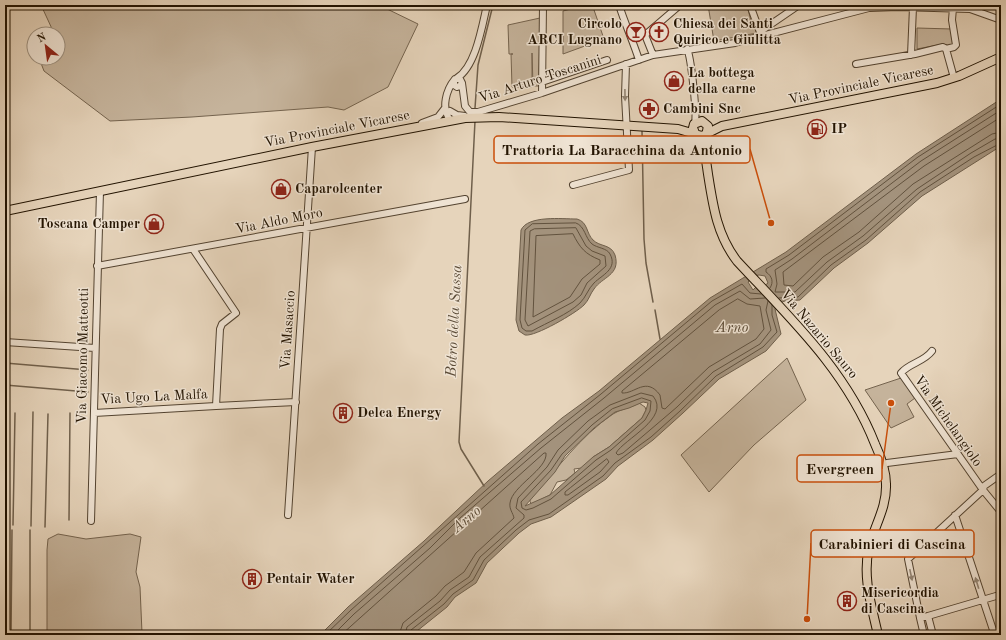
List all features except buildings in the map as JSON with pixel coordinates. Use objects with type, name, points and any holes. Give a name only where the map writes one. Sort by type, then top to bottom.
[{"type":"main road","name":"Via Provinciale Vicarese","points":[[706,134],[722,126],[937,83],[954,78],[1001,57]]},
{"type":"main road","name":"Via Provinciale Vicarese","points":[[5,211],[450,120],[481,117],[678,129],[696,135]]},
{"type":"main road","points":[[699,121],[706,123],[709,128],[706,134],[696,135],[693,128],[695,123],[699,121]]},
{"type":"main road","name":"Via Provinciale Vicarese","points":[[678,129],[695,123]]},
{"type":"main road","name":"Via Provinciale Vicarese","points":[[706,123],[722,126]]},
{"type":"main road","name":"Via Nazario Sauro","points":[[706,134],[705,153],[718,227],[726,246],[737,261],[814,345],[854,398],[865,420],[885,469],[885,501],[869,548],[866,567],[878,635]]},
{"type":"main road","name":"Via Nazario Sauro","points":[[696,135],[705,153]]},
{"type":"street","points":[[450,120],[446,114],[448,109],[447,98],[449,88],[458,84],[475,50],[487,5]]},
{"type":"street","points":[[542,93],[543,5]]},
{"type":"street","points":[[619,5],[629,36],[634,42],[638,60]]},
{"type":"street","points":[[634,42],[645,35],[680,5]]},
{"type":"street","points":[[750,5],[761,34],[799,5]]},
{"type":"street","name":"Via Arturo Toscanini","points":[[458,84],[465,106],[469,111],[483,111],[542,93],[652,55],[735,43],[761,34],[868,6],[953,10],[970,9],[1001,20]]},
{"type":"street","points":[[911,55],[913,7]]},
{"type":"street","points":[[856,64],[911,55],[940,47],[946,49],[954,48],[956,45],[952,20],[953,10]]},
{"type":"street","points":[[645,35],[652,55]]},
{"type":"street","points":[[690,69],[690,58],[696,48]]},
{"type":"street","points":[[946,49],[954,78]]},
{"type":"street","points":[[685,50],[690,58]]},
{"type":"street","points":[[685,50],[697,108],[695,123]]},
{"type":"street","points":[[542,82],[607,60]]},
{"type":"street","points":[[573,185],[629,170],[626,126],[626,64]]},
{"type":"street","points":[[697,108],[706,123]]},
{"type":"street","points":[[448,109],[459,116],[481,117]]},
{"type":"street","points":[[413,127],[438,117],[448,109]]},
{"type":"street","name":"Via Masaccio","points":[[288,515],[312,147]]},
{"type":"street","name":"Via Giacomo Matteotti","points":[[91,521],[100,191]]},
{"type":"street","name":"Via Aldo Moro","points":[[97,266],[465,199]]},
{"type":"street","name":"Via Ugo La Malfa","points":[[193,249],[236,313],[222,324],[220,329],[216,406]]},
{"type":"street","points":[[5,342],[95,348]]},
{"type":"street","name":"Via Michelangiolo","points":[[932,352],[928,356],[905,368],[901,373],[983,490],[1001,512]]},
{"type":"street","name":"Via Ugo La Malfa","points":[[94,413],[296,402]]},
{"type":"street","points":[[886,463],[958,454]]},
{"type":"street","points":[[983,490],[984,486],[1001,474]]},
{"type":"street","points":[[924,635],[908,559],[983,490],[1001,479]]},
{"type":"street","points":[[955,515],[992,634],[1001,630]]},
{"type":"street","points":[[920,618],[996,596]]},
{"type":"street","points":[[928,616],[933,635]]},
{"type":"shaded area","points":[[41,5],[383,5],[383,7],[418,24],[388,87],[344,110],[328,107],[192,117],[110,121],[44,71],[42,66],[66,66],[66,26],[51,26]]},
{"type":"shaded area","points":[[586,5],[599,5],[593,7],[604,39],[563,54],[563,11]]},
{"type":"shaded area","points":[[708,5],[747,5],[751,21],[757,33],[714,41]]},
{"type":"shaded area","points":[[540,18],[539,86],[533,86],[532,53],[532,87],[512,87],[511,54],[509,54],[508,25]]},
{"type":"shaded area","points":[[917,28],[952,29],[954,44],[950,46],[943,44],[917,49]]},
{"type":"shaded area","points":[[787,358],[806,400],[754,445],[709,492],[681,455]]},
{"type":"shaded area","points":[[901,378],[915,398],[907,404],[914,417],[891,428],[865,390]]},
{"type":"shaded area","points":[[639,403],[645,407],[646,410],[642,418],[609,447],[593,457],[582,468],[574,469],[575,473],[566,480],[557,482],[550,495],[532,504],[530,502],[530,498],[569,454],[601,423],[616,412]]},
{"type":"shaded area","points":[[58,534],[86,539],[130,534],[141,537],[136,572],[140,587],[142,633],[166,635],[47,635],[48,539]]},
{"type":"water","name":"Arno","points":[[1001,99],[1001,146],[922,196],[868,243],[834,268],[800,300],[779,303],[775,309],[781,334],[766,351],[719,379],[653,440],[618,466],[606,479],[551,517],[531,524],[519,533],[487,563],[476,583],[455,597],[447,607],[412,635],[320,635],[348,607],[424,541],[488,481],[562,418],[599,391],[710,298],[786,252],[916,154]],"holes":[[[754,276],[765,276],[768,283],[759,290],[756,287],[753,290],[748,282]],[[643,402],[648,403],[642,418],[609,447],[593,457],[550,495],[525,506],[555,472],[565,456],[594,428],[615,412]]]},
{"type":"water","points":[[538,220],[581,220],[585,225],[593,240],[613,251],[616,262],[615,267],[610,275],[597,285],[586,303],[580,309],[546,328],[530,335],[525,335],[519,331],[516,320],[521,230],[525,225]]},
{"type":"waterway","name":"Botro della Sassa","points":[[475,108],[478,65],[493,5]]},
{"type":"waterway","name":"Botro della Sassa","points":[[475,121],[459,442],[461,449],[484,486]]},
{"type":"waterway","points":[[642,131],[644,239],[646,263],[653,302]]},
{"type":"waterway","points":[[655,310],[660,339]]},
{"type":"waterway","points":[[5,363],[88,370]]},
{"type":"waterway","points":[[5,385],[88,392]]},
{"type":"waterway","points":[[31,526],[33,412]]},
{"type":"waterway","points":[[13,525],[15,413]]},
{"type":"waterway","points":[[69,520],[70,413]]},
{"type":"waterway","points":[[45,527],[48,414]]},
{"type":"waterway","points":[[11,635],[12,530]]},
{"type":"waterway","points":[[30,530],[30,635]]},
{"type":"place","name":"Circolo ARCI Lugnano","points":[[636,32]]},
{"type":"place","name":"Chiesa dei Santi Quirico e Giulitta","points":[[659,32]]},
{"type":"place","name":"La bottega della carne","points":[[674,81]]},
{"type":"place","name":"Cambini Snc","points":[[649,109]]},
{"type":"place","name":"IP","points":[[817,129]]},
{"type":"place","name":"Caparolcenter","points":[[281,189]]},
{"type":"place","name":"Trattoria La Baracchina da Antonio","points":[[771,223]]},
{"type":"place","name":"Toscana Camper","points":[[154,224]]},
{"type":"place","name":"Evergreen","points":[[891,403]]},
{"type":"place","name":"Delca Energy","points":[[343,413]]},
{"type":"place","name":"Pentair Water","points":[[252,579]]},
{"type":"place","name":"Misericordia di Cascina","points":[[847,601]]},
{"type":"place","name":"Carabinieri di Cascina","points":[[807,619]]}]
